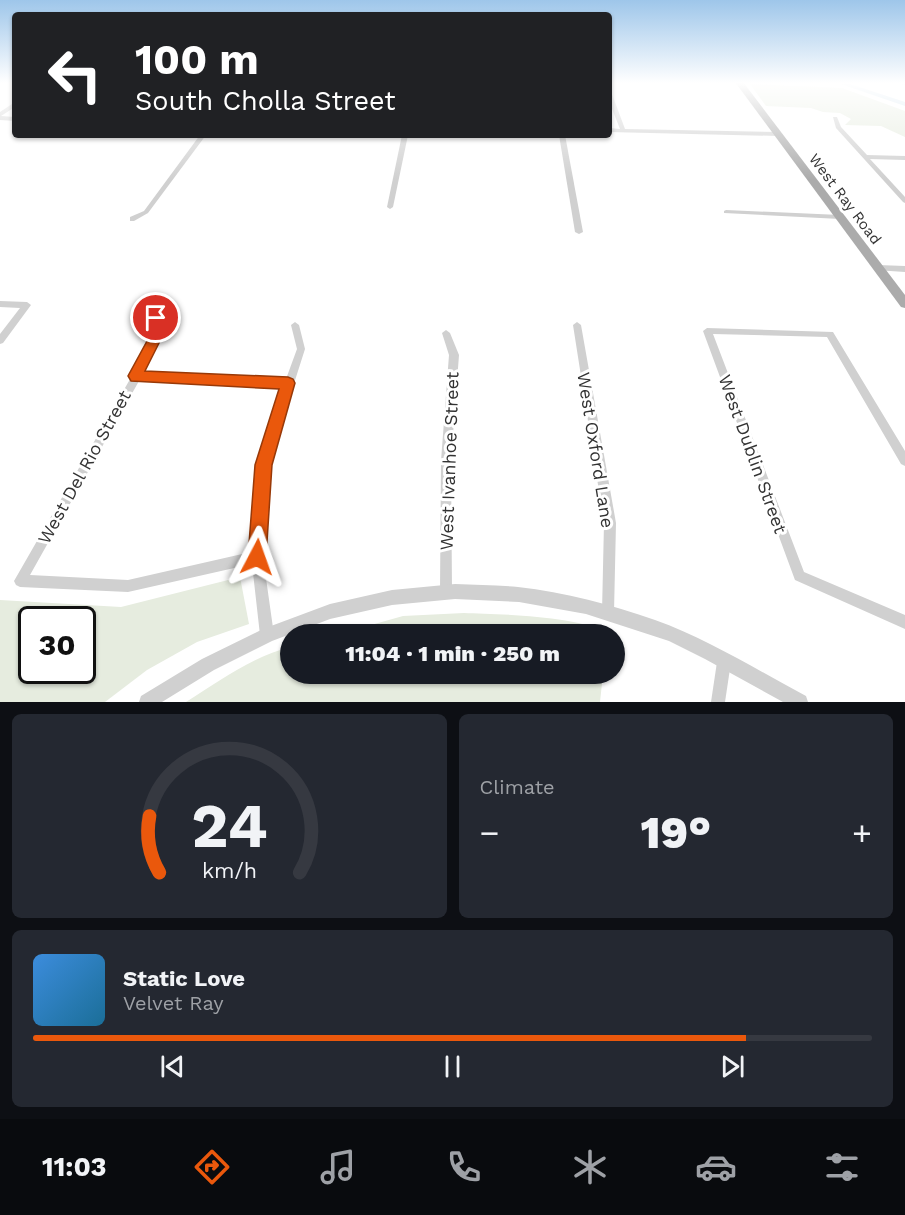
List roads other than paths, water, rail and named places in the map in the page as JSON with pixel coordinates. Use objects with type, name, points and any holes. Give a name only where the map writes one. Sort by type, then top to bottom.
[{"type":"main road","name":"West Ray Road","points":[[764,115],[905,304]]},
{"type":"street","points":[[617,115],[623,130]]},
{"type":"street","points":[[835,118],[838,127],[905,201]]},
{"type":"street","points":[[612,130],[778,134]]},
{"type":"street","points":[[132,219],[146,212],[201,138]]},
{"type":"street","points":[[390,207],[404,138]]},
{"type":"street","points":[[563,138],[579,232]]},
{"type":"street","points":[[866,157],[905,158]]},
{"type":"street","points":[[726,212],[840,217]]},
{"type":"street","points":[[878,268],[905,269]]},
{"type":"street","points":[[0,304],[27,305],[0,341]]},
{"type":"street","name":"West Del Rio Street","points":[[156,318],[154,341],[136,376],[20,581],[128,586],[257,557]]},
{"type":"street","points":[[267,635],[257,557],[263,465],[301,349],[295,325]]},
{"type":"street","name":"West Oxford Lane","points":[[577,325],[610,524],[608,612]]},
{"type":"street","name":"West Dublin Street","points":[[905,461],[830,334],[707,331],[799,576],[905,622]]},
{"type":"street","name":"West Ivanhoe Street","points":[[446,333],[454,355],[446,461],[446,591]]},
{"type":"street","points":[[136,376],[288,383]]},
{"type":"street","points":[[147,702],[184,677],[267,635],[339,608],[403,594],[446,591],[515,594],[579,603],[608,612],[657,629],[800,702]]},
{"type":"street","points":[[718,702],[724,662]]}]
